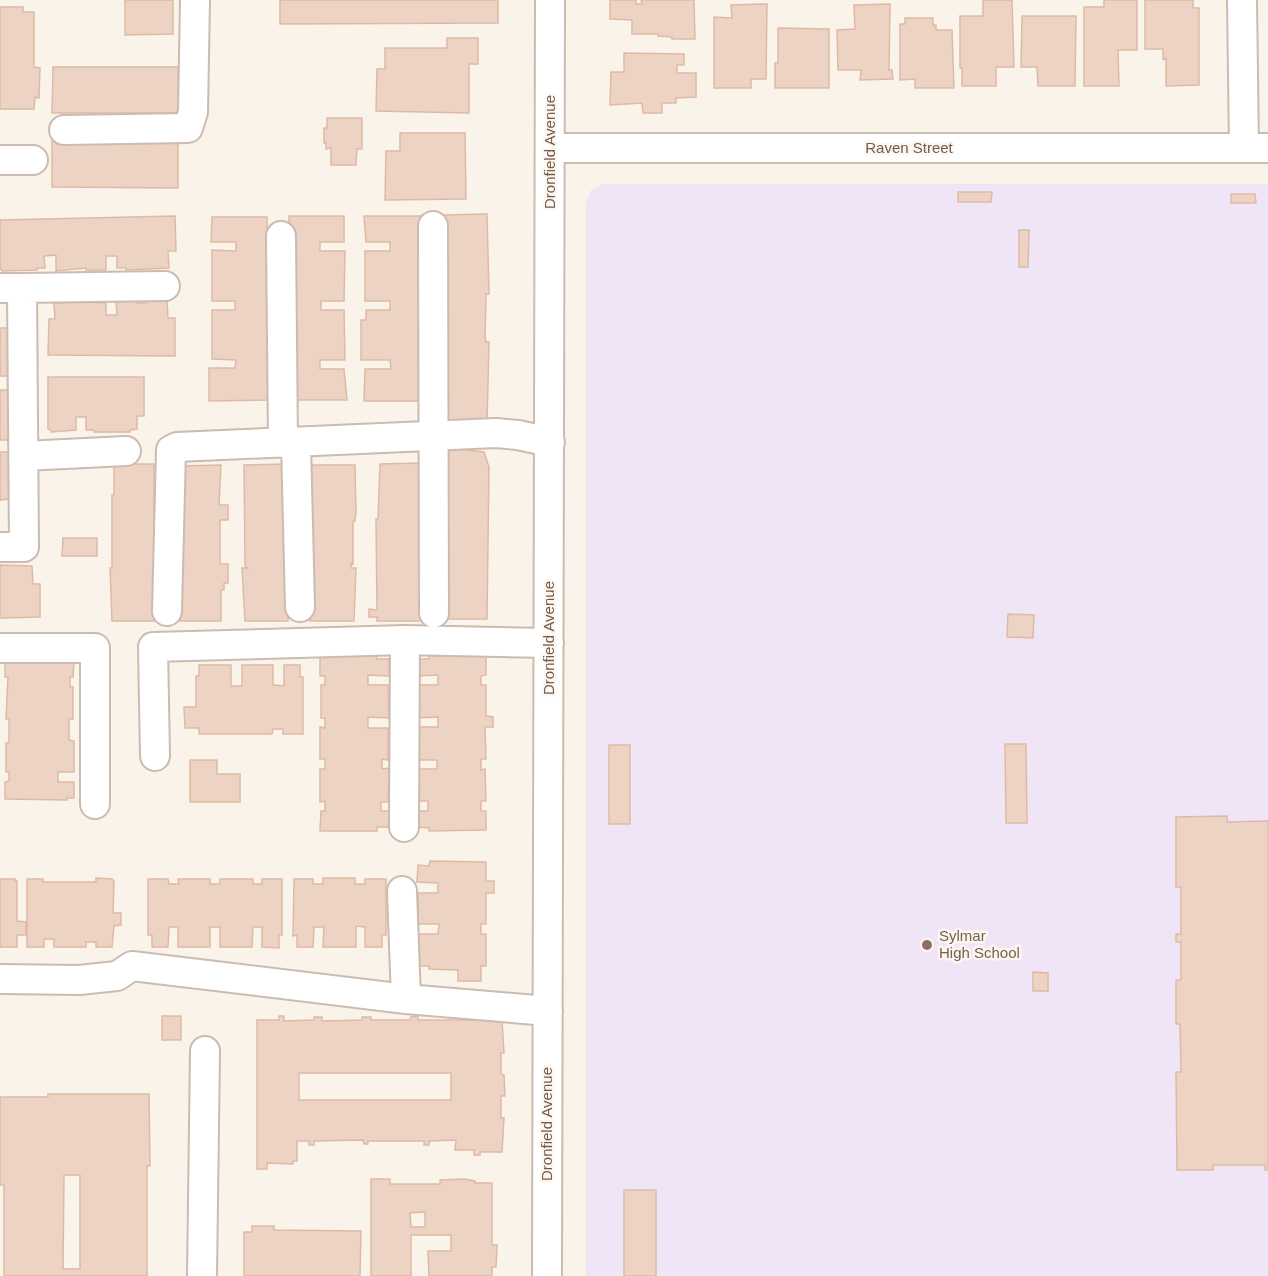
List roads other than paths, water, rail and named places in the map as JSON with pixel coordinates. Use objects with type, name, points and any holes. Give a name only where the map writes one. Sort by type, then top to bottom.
[{"type":"street","points":[[64,130],[188,128],[193,112],[195,0]]},
{"type":"street","name":"Dronfield Avenue","points":[[547,1276],[550,0]]},
{"type":"street","points":[[1242,0],[1244,116],[1256,148]]},
{"type":"street","name":"Raven Street","points":[[551,148],[1256,148]]},
{"type":"street","points":[[0,160],[33,160]]},
{"type":"street","points":[[433,226],[434,613]]},
{"type":"street","points":[[281,236],[289,443],[300,607]]},
{"type":"street","points":[[0,547],[24,547],[24,456],[11,288],[165,286]]},
{"type":"street","points":[[167,611],[171,450],[177,447],[496,433],[550,442]]},
{"type":"street","points":[[24,456],[126,451]]},
{"type":"street","points":[[404,827],[405,640]]},
{"type":"street","points":[[155,756],[153,647],[405,640],[549,643]]},
{"type":"street","points":[[0,648],[95,648],[95,804]]},
{"type":"street","points":[[402,891],[406,999]]},
{"type":"street","points":[[0,979],[79,980],[117,976],[132,966],[406,999],[548,1011]]},
{"type":"street","points":[[202,1276],[205,1051]]},
{"type":"place","name":"Sylmar High School","points":[[927,945]]}]
